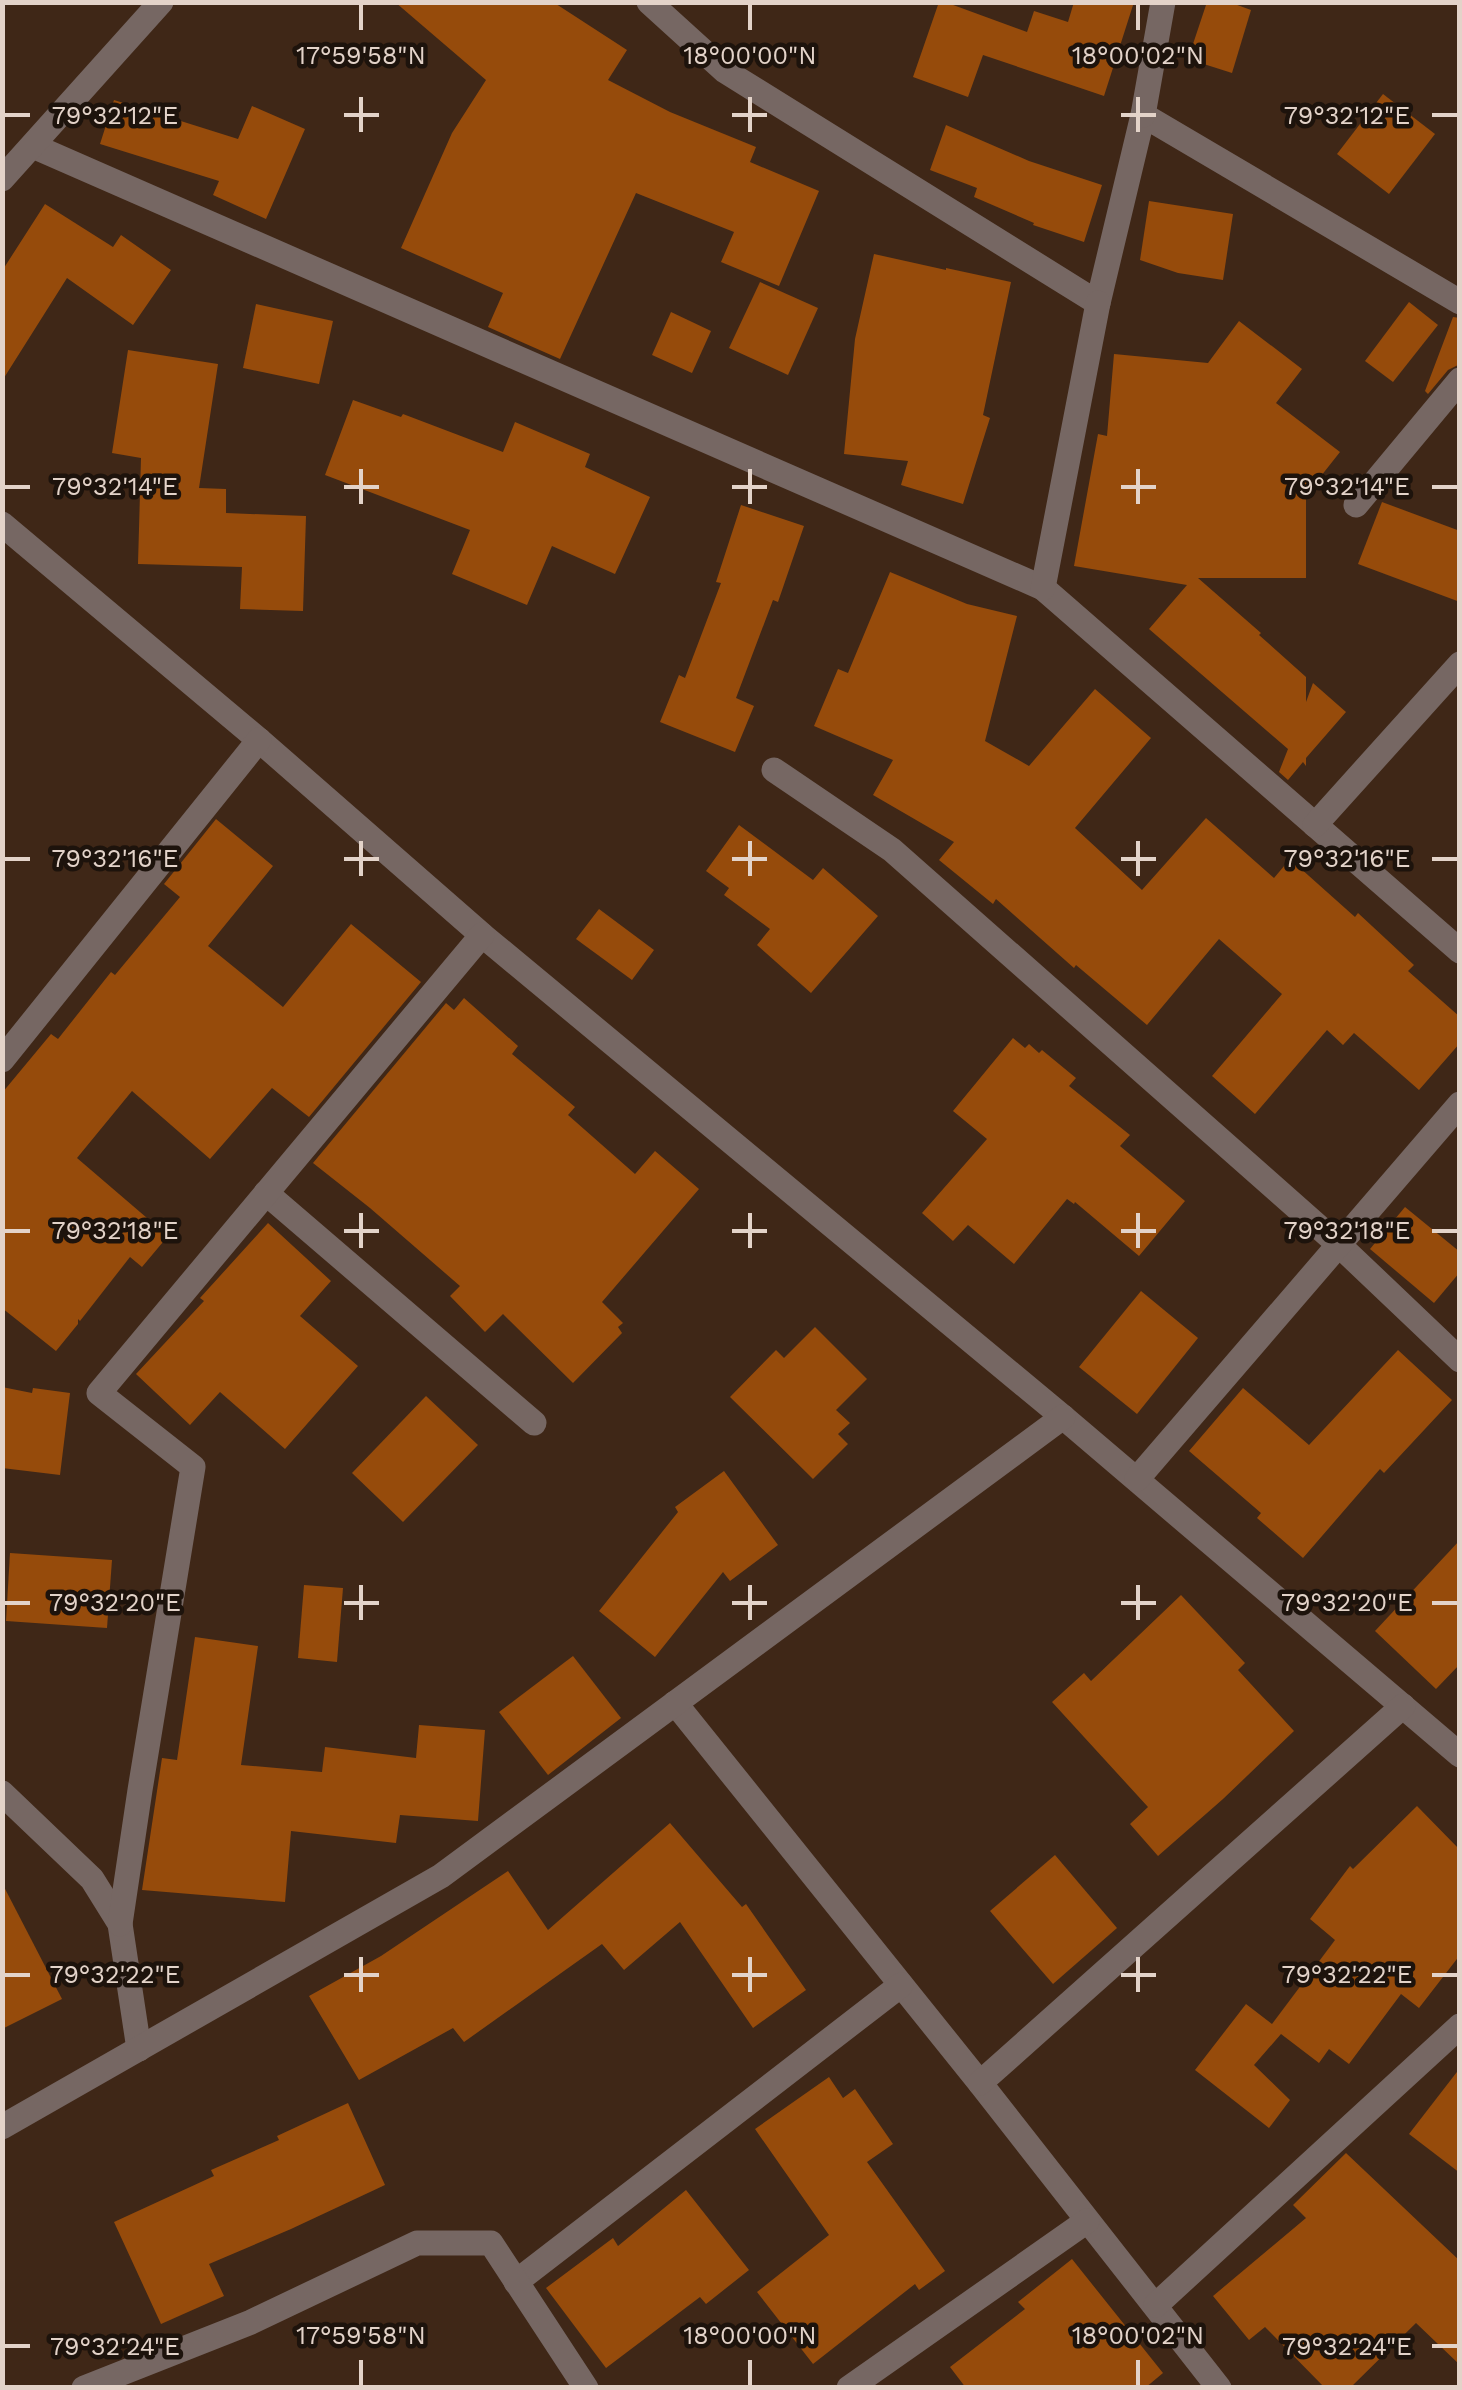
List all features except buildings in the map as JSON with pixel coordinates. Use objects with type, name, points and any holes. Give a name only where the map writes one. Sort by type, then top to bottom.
[{"type":"street","points":[[2,179],[161,2]]},
{"type":"street","points":[[649,2],[725,71],[1098,303]]},
{"type":"street","points":[[1043,588],[1098,303],[1143,115],[1163,2]]},
{"type":"street","points":[[1143,115],[1460,302]]},
{"type":"street","points":[[32,146],[1043,588],[1460,951]]},
{"type":"street","points":[[1356,505],[1460,380]]},
{"type":"street","points":[[2,524],[482,935],[1063,1417],[1460,1755]]},
{"type":"street","points":[[1315,825],[1460,664]]},
{"type":"street","points":[[2,1060],[258,740]]},
{"type":"street","points":[[774,770],[892,850],[1338,1244],[1460,1360]]},
{"type":"street","points":[[139,2048],[120,1924],[194,1468],[99,1393],[482,935]]},
{"type":"street","points":[[1137,1480],[1460,1104]]},
{"type":"street","points":[[266,1193],[534,1422]]},
{"type":"street","points":[[2,2126],[441,1876],[1063,1417]]},
{"type":"street","points":[[675,1703],[1219,2388]]},
{"type":"street","points":[[980,2083],[1403,1706]]},
{"type":"street","points":[[2,1792],[92,1879],[120,1924]]},
{"type":"street","points":[[516,2282],[901,1985]]},
{"type":"street","points":[[1156,2305],[1460,2026]]},
{"type":"street","points":[[849,2388],[1087,2221]]},
{"type":"street","points":[[84,2388],[251,2322],[418,2243],[491,2243],[586,2388]]}]
